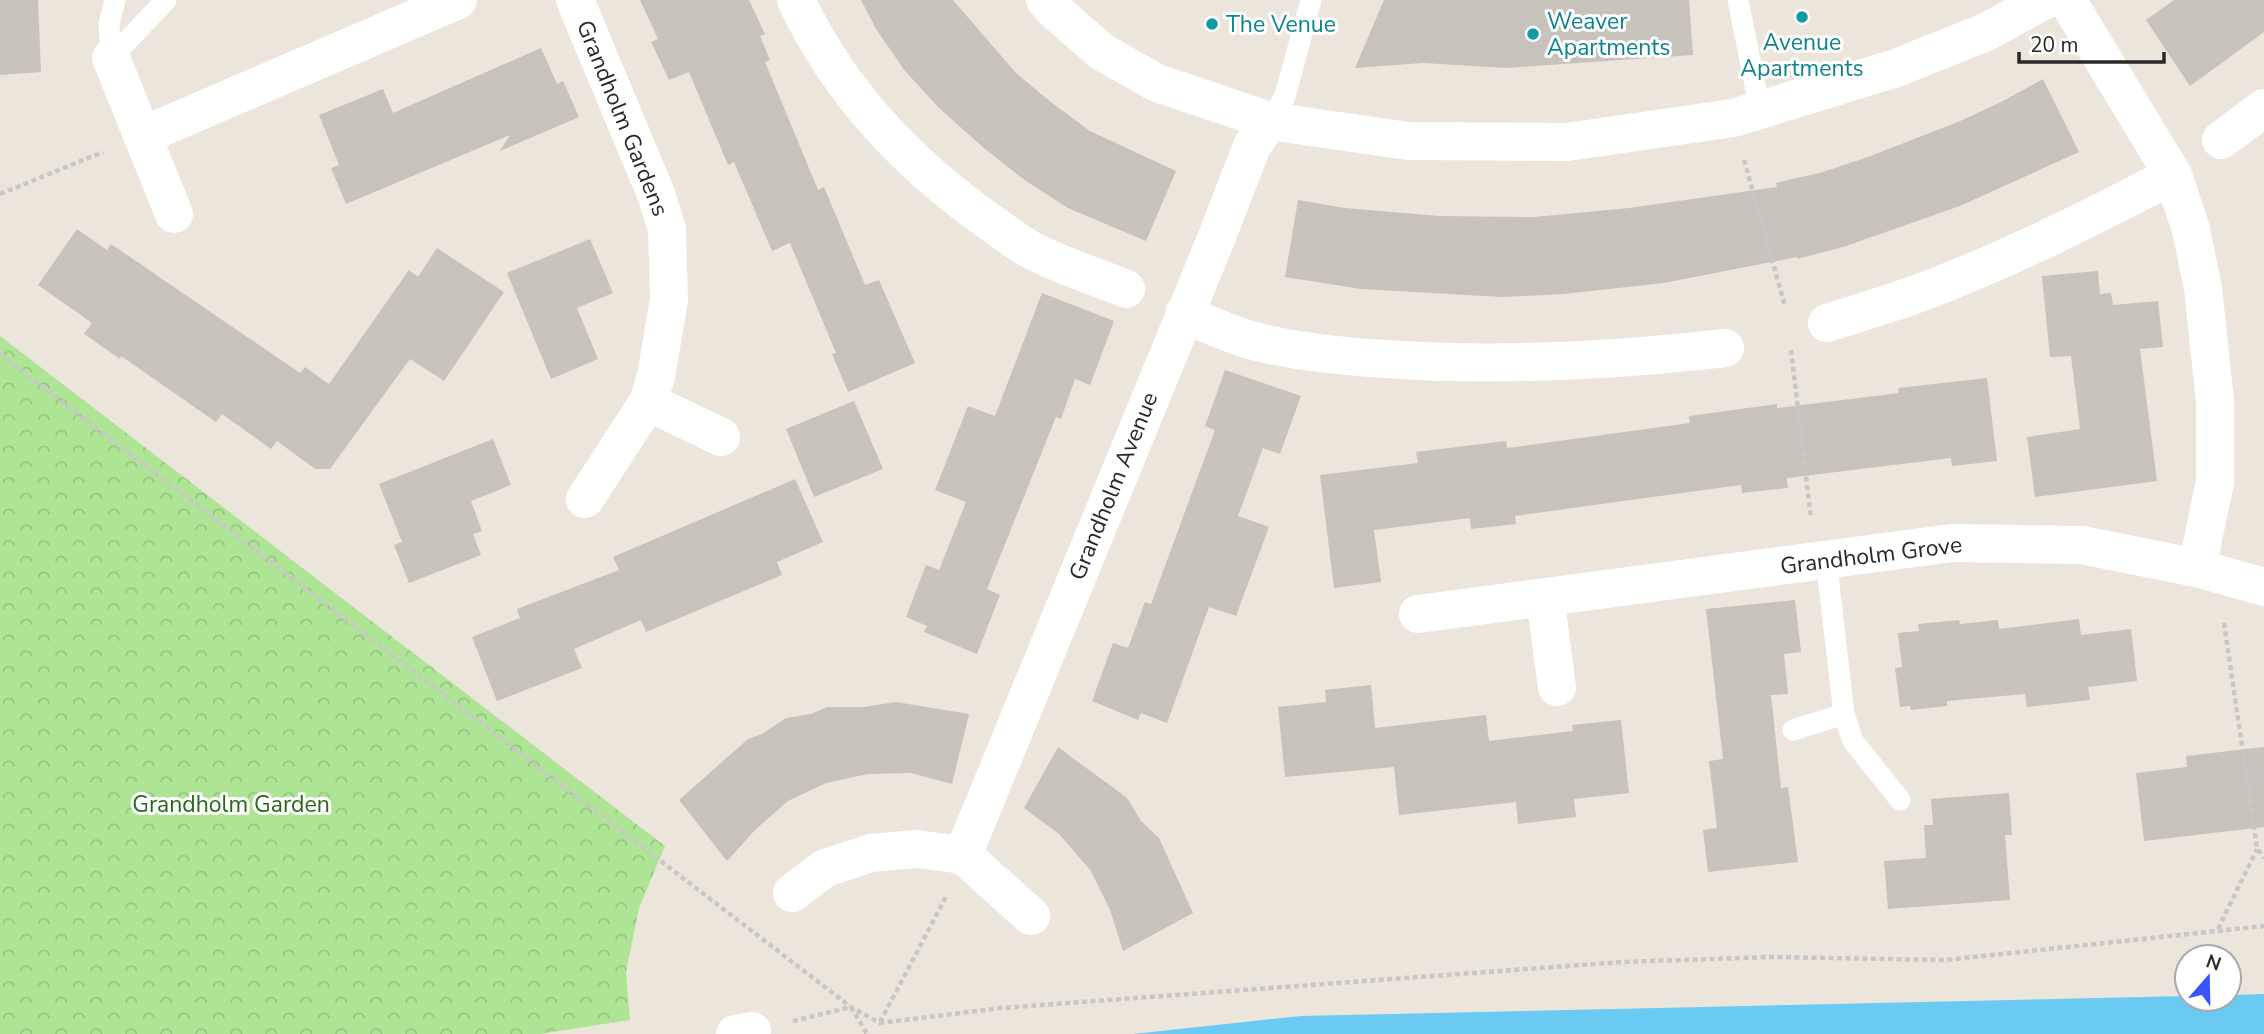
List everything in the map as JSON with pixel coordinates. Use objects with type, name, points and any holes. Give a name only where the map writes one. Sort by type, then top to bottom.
[{"type":"street","points":[[142,136],[458,0]]},
{"type":"street","name":"Grandholm Gardens","points":[[575,0],[656,194],[667,229],[668,300],[656,376],[648,402],[585,499]]},
{"type":"street","points":[[796,0],[844,83],[895,144],[946,191],[1031,250],[1126,289]]},
{"type":"street","points":[[1045,0],[1102,52],[1157,83],[1270,121],[1408,141],[1567,142],[1733,118],[1760,110],[1896,68],[1986,32],[2045,0]]},
{"type":"street","points":[[2067,0],[2173,175],[2192,230],[2203,288],[2216,401],[2216,482],[2230,577]]},
{"type":"street","points":[[111,58],[174,214]]},
{"type":"street","points":[[2221,140],[2264,108]]},
{"type":"street","name":"Grandholm Avenue","points":[[963,855],[1252,146],[1270,121]]},
{"type":"street","points":[[1827,324],[1915,294],[2004,257],[2094,216],[2173,175]]},
{"type":"street","points":[[1184,314],[1253,341],[1340,355],[1452,364],[1572,362],[1725,348]]},
{"type":"street","points":[[648,402],[721,437]]},
{"type":"street","name":"Grandholm Grove","points":[[1418,614],[1952,543],[2082,545],[2230,577]]},
{"type":"street","points":[[1545,597],[1556,687]]},
{"type":"street","points":[[792,893],[825,868],[871,853],[916,849],[963,855],[1031,916]]},
{"type":"lane","points":[[111,58],[108,24],[115,0]]},
{"type":"lane","points":[[111,58],[166,0]]},
{"type":"lane","points":[[1270,121],[1285,96],[1311,0]]},
{"type":"lane","points":[[1738,0],[1760,110]]},
{"type":"lane","points":[[1826,559],[1844,714],[1853,740],[1899,800]]},
{"type":"lane","points":[[1793,730],[1844,714]]},
{"type":"path","points":[[0,194],[142,136]]},
{"type":"path","points":[[0,354],[851,1007],[880,1023],[1001,1008],[1621,962],[1771,957],[1946,960],[2264,926]]},
{"type":"path","points":[[2230,577],[2222,609],[2257,848],[2264,858]]},
{"type":"path","points":[[2218,930],[2257,848]]},
{"type":"path","points":[[880,1023],[938,915],[963,855]]},
{"type":"path","points":[[743,1033],[851,1007]]},
{"type":"path","points":[[851,1007],[867,1034]]},
{"type":"green space","name":"Grandholm Garden","points":[[0,336],[665,846],[639,908],[626,972],[630,1020],[539,1034],[0,1034]]},
{"type":"water","points":[[2264,994],[2264,1034],[1133,1034],[1301,1016],[2173,996],[2173,1013],[2243,1013],[2243,995]]},
{"type":"building","points":[[0,0],[38,0],[41,72],[0,75]]},
{"type":"building","points":[[640,0],[749,0],[765,34],[760,36],[770,60],[765,62],[818,190],[824,187],[865,285],[879,280],[915,363],[848,392],[832,354],[836,353],[790,243],[772,251],[734,162],[728,165],[689,72],[669,80],[651,42],[658,39]]},
{"type":"building","points":[[861,0],[953,0],[1016,73],[1052,103],[1090,131],[1176,171],[1146,241],[1068,208],[1026,181],[985,149],[939,108],[905,71],[876,29]]},
{"type":"building","name":"Weaver Apartments","points":[[1384,0],[1689,0],[1693,55],[1506,68],[1423,63],[1355,68]]},
{"type":"building","points":[[2174,0],[2264,0],[2264,32],[2190,86],[2146,20]]},
{"type":"building","points":[[541,48],[557,84],[563,81],[579,117],[500,151],[510,135],[346,204],[331,168],[339,165],[319,115],[383,89],[393,113]]},
{"type":"building","points":[[2043,79],[2079,152],[1960,206],[1843,247],[1797,259],[1664,283],[1564,294],[1502,297],[1361,289],[1285,277],[1298,200],[1345,208],[1439,216],[1534,217],[1629,208],[1777,187],[1776,183],[1823,172],[1868,157],[1958,122]]},
{"type":"building","points":[[77,229],[107,250],[111,244],[300,373],[305,367],[329,384],[409,270],[418,277],[437,248],[504,292],[444,381],[410,359],[330,469],[315,469],[277,441],[271,449],[222,414],[216,422],[121,356],[120,359],[84,334],[92,323],[38,285]]},
{"type":"building","points":[[590,239],[613,293],[577,308],[598,359],[551,379],[507,273]]},
{"type":"building","points":[[2098,271],[2100,294],[2111,293],[2113,305],[2158,301],[2163,347],[2140,349],[2157,481],[2035,497],[2027,437],[2080,429],[2071,356],[2050,357],[2042,276]]},
{"type":"building","points":[[1042,293],[1114,321],[1090,385],[1075,379],[1061,419],[1056,417],[987,589],[1000,595],[977,654],[924,632],[927,626],[906,617],[926,565],[939,570],[966,502],[935,490],[968,406],[995,416]]},
{"type":"building","points":[[1225,370],[1301,396],[1280,454],[1263,448],[1238,516],[1269,527],[1236,616],[1209,607],[1167,723],[1141,713],[1138,720],[1092,701],[1113,643],[1128,648],[1145,602],[1151,604],[1215,430],[1205,426]]},
{"type":"building","points":[[1987,378],[1997,461],[1952,466],[1951,458],[1787,478],[1788,488],[1742,493],[1741,485],[1515,516],[1516,524],[1471,529],[1470,518],[1374,530],[1381,582],[1334,588],[1320,475],[1418,463],[1416,452],[1506,441],[1507,448],[1690,423],[1689,416],[1777,404],[1777,408],[1899,393],[1898,388]]},
{"type":"building","points":[[854,401],[883,469],[814,497],[786,429]]},
{"type":"building","points":[[493,439],[511,485],[471,501],[482,531],[473,534],[481,555],[409,583],[394,545],[402,542],[379,484]]},
{"type":"building","points":[[795,479],[823,542],[777,562],[782,575],[646,632],[641,620],[574,649],[582,668],[497,701],[472,637],[520,618],[517,609],[619,570],[613,557]]},
{"type":"building","points":[[1795,600],[1801,652],[1784,654],[1788,694],[1771,695],[1781,788],[1788,787],[1798,862],[1708,872],[1703,830],[1717,828],[1709,761],[1723,759],[1706,609]]},
{"type":"building","points":[[2079,619],[2081,635],[2131,629],[2137,681],[2088,687],[2090,700],[2027,707],[2025,694],[1947,701],[1947,706],[1911,710],[1910,706],[1900,707],[1895,668],[1902,667],[1898,633],[1919,631],[1918,624],[1959,620],[1960,624],[1998,620],[1999,629]]},
{"type":"building","points":[[1371,685],[1375,728],[1486,715],[1489,741],[1573,731],[1572,725],[1621,720],[1629,793],[1574,799],[1576,817],[1518,824],[1516,802],[1399,815],[1394,767],[1285,777],[1278,707],[1326,702],[1325,690]]},
{"type":"building","points":[[896,702],[969,714],[952,784],[911,773],[868,774],[826,783],[788,801],[756,829],[727,861],[679,800],[748,739],[762,734],[786,718],[811,714],[827,707],[864,707]]},
{"type":"building","points":[[1058,747],[1127,798],[1141,821],[1159,838],[1193,913],[1123,951],[1110,910],[1091,871],[1059,834],[1024,808]]},
{"type":"building","points":[[2264,747],[2264,827],[2144,841],[2136,773],[2187,767],[2186,756]]},
{"type":"building","points":[[2009,793],[2012,835],[2005,835],[2010,900],[1888,909],[1884,861],[1926,858],[1924,825],[1933,825],[1931,799]]},
{"type":"place","name":"Avenue Apartments","points":[[1802,17]]},
{"type":"place","name":"The Venue","points":[[1212,24]]},
{"type":"place","name":"Weaver Apartments","points":[[1533,34]]}]
